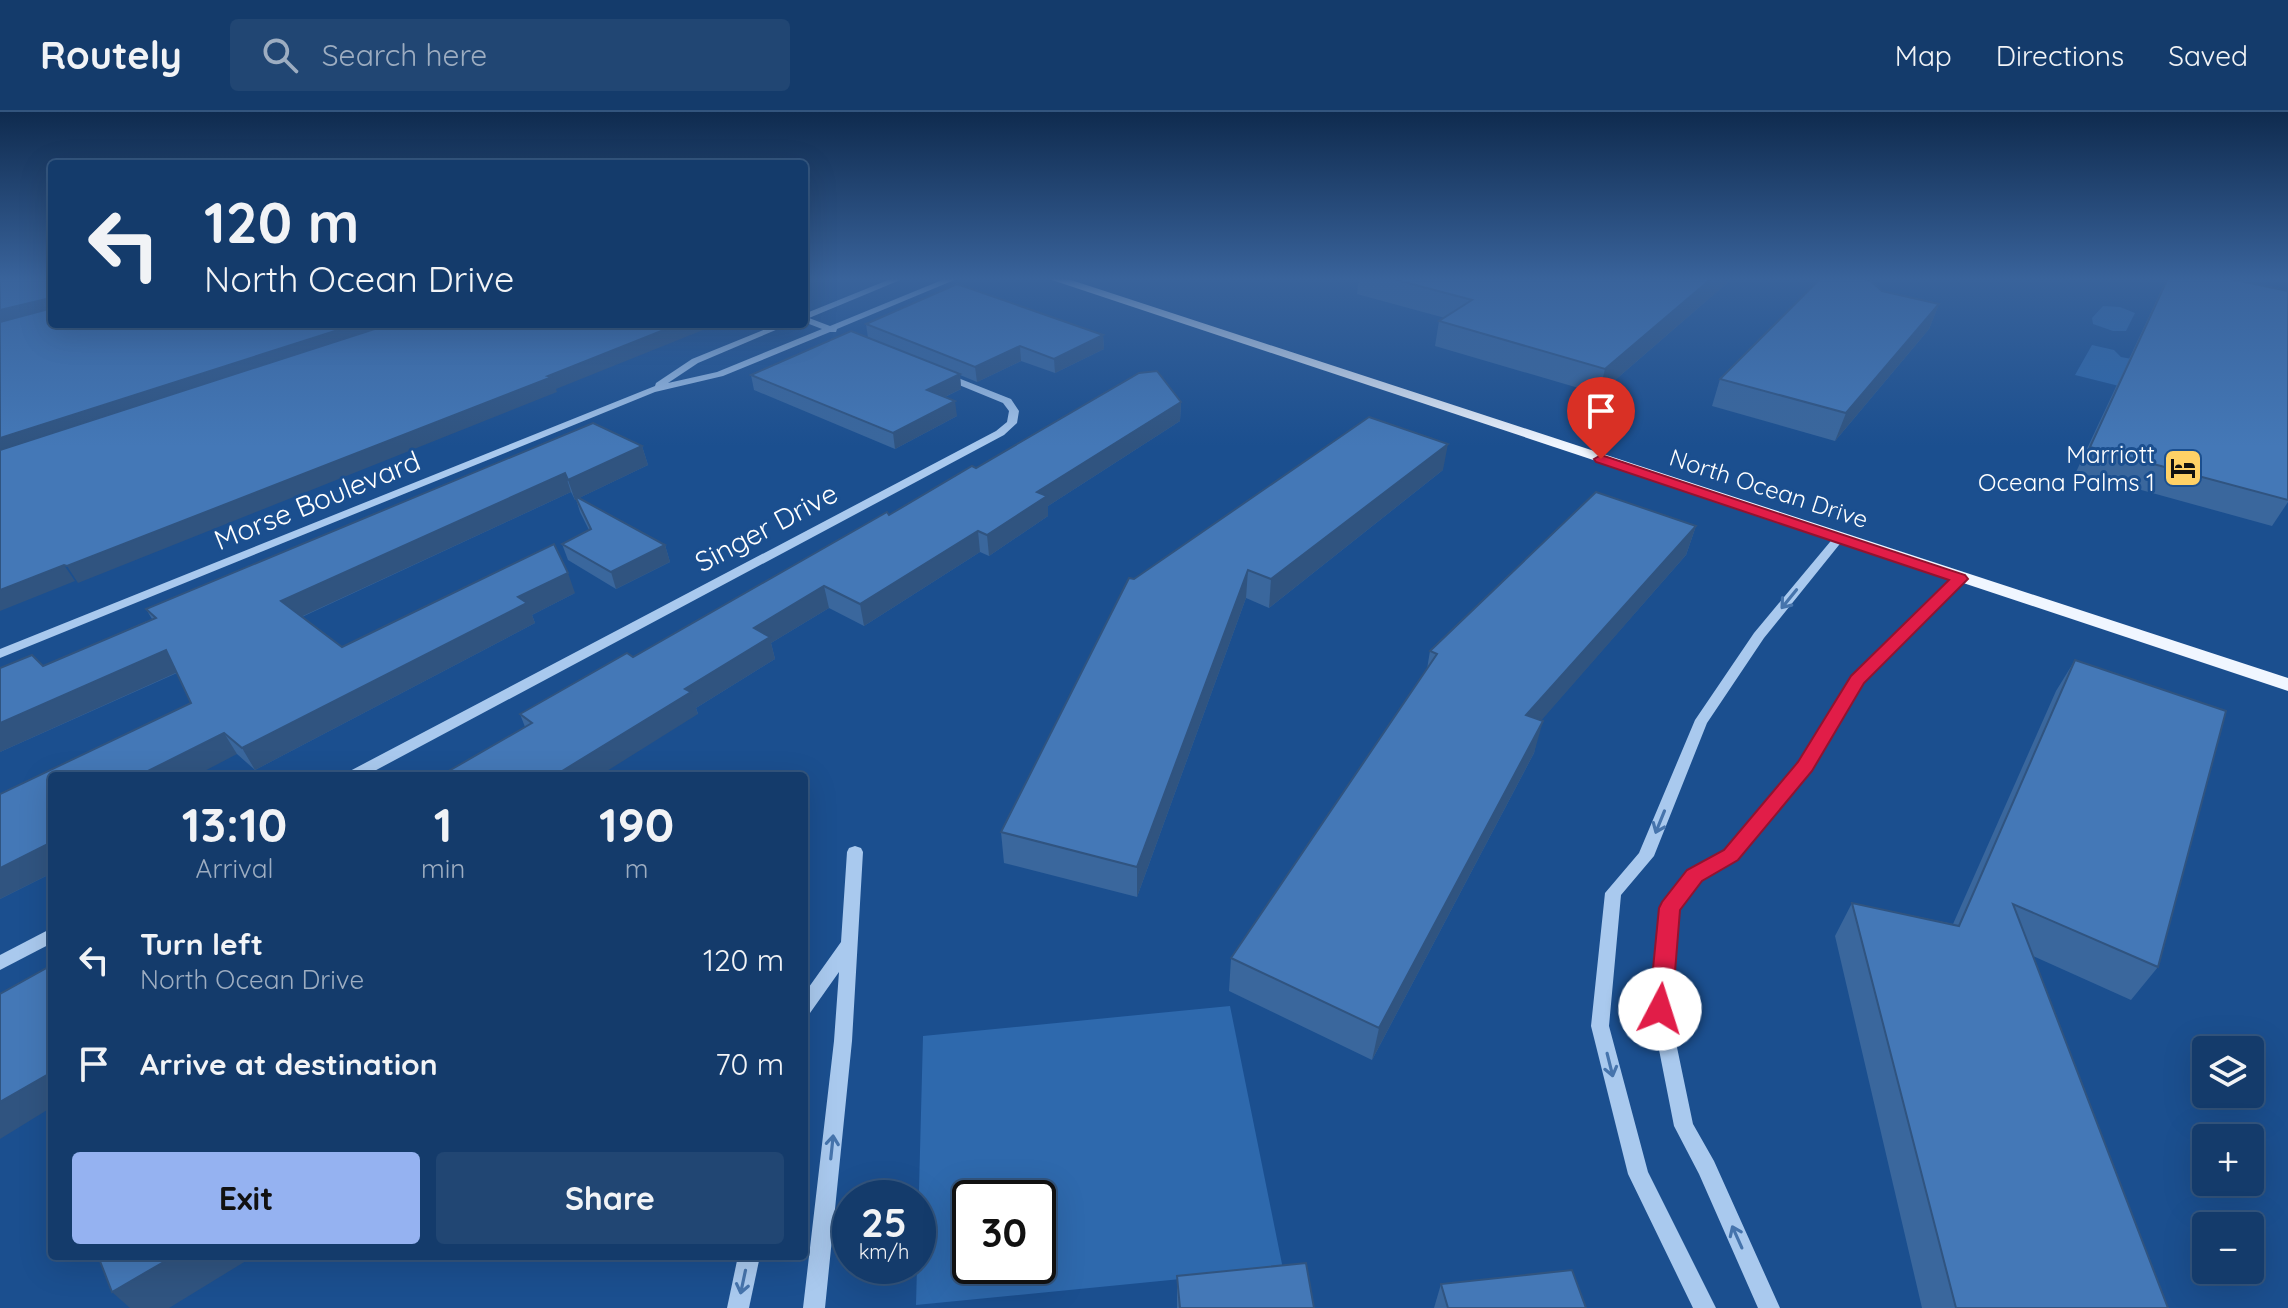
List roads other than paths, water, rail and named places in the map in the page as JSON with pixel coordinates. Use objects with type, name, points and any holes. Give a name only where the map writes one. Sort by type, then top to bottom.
[{"type":"main road","name":"North Ocean Drive","points":[[1221,334],[2288,685]]},
{"type":"street","name":"Morse Boulevard","points":[[652,390],[695,361],[762,334]]},
{"type":"street","name":"Morse Boulevard","points":[[0,654],[652,390],[720,374],[817,334]]},
{"type":"street","name":"Singer Drive","points":[[361,772],[986,440],[1012,423],[1014,411],[1007,401],[933,371]]},
{"type":"street","points":[[1705,1308],[1638,1174],[1600,1026],[1613,893],[1646,856],[1700,723],[1759,636],[1839,538]]},
{"type":"street","points":[[1769,1308],[1707,1168],[1684,1126],[1660,1009],[1669,908],[1694,875],[1731,855],[1805,767],[1857,679],[1960,579]]},
{"type":"street","points":[[814,1308],[843,1041],[855,852]]},
{"type":"street","points":[[0,963],[48,937]]},
{"type":"street","points":[[808,1002],[849,943]]},
{"type":"street","points":[[738,1308],[748,1260]]},
{"type":"place","name":"Marriott Oceana Palms 1","points":[[2183,468]]}]
